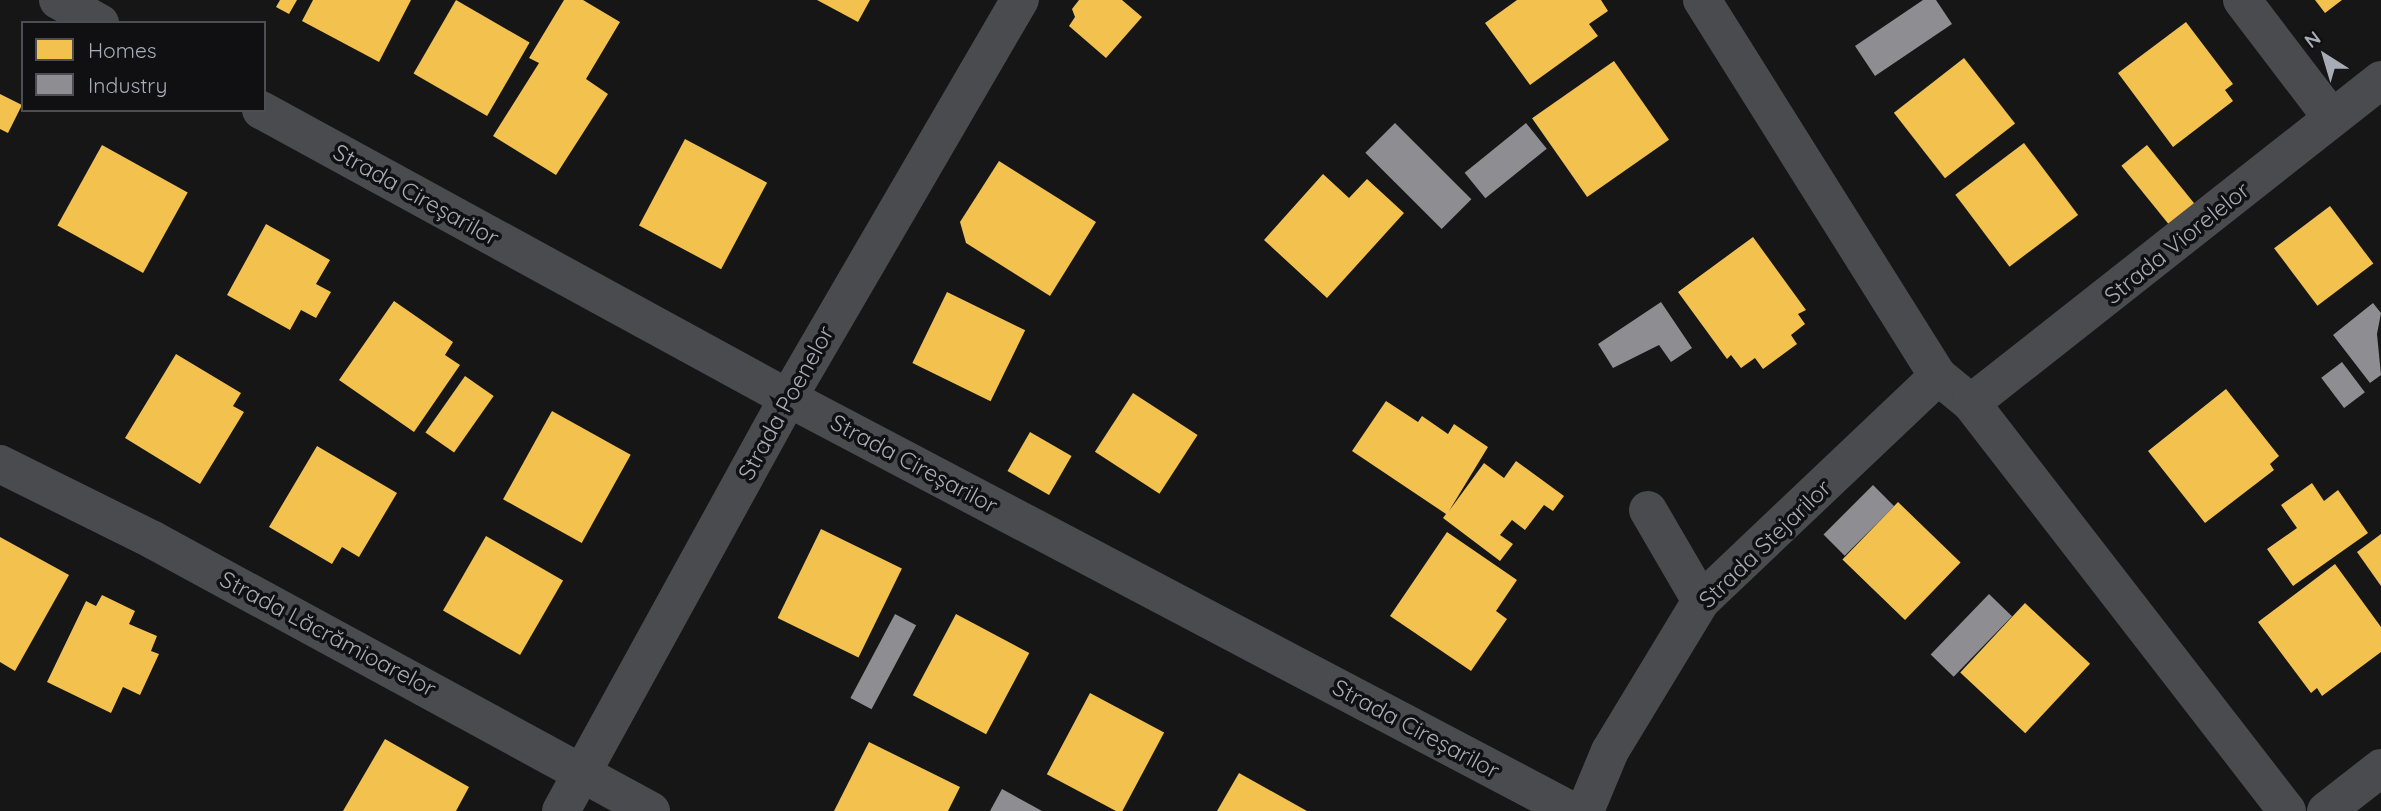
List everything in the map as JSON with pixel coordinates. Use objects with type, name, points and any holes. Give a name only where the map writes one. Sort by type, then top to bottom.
[{"type":"street","points":[[58,0],[96,21]]},
{"type":"street","name":"Strada Poenelor","points":[[561,811],[788,398],[1020,0]]},
{"type":"street","points":[[1702,0],[1938,376],[1971,403],[2287,811]]},
{"type":"street","points":[[2242,0],[2332,118]]},
{"type":"street","name":"Strada Viorelelor","points":[[1971,403],[2381,80]]},
{"type":"street","name":"Strada Cireșarilor","points":[[265,112],[788,398],[1572,811]]},
{"type":"street","name":"Strada Stejarilor","points":[[1585,811],[1610,751],[1701,601],[1938,376]]},
{"type":"street","name":"Strada Lăcrămioarelor","points":[[0,464],[153,540],[651,811]]},
{"type":"street","points":[[1648,510],[1701,601]]},
{"type":"street","points":[[2326,811],[2381,768]]},
{"type":"building: Homes","points":[[280,0],[297,0],[289,14],[276,7]]},
{"type":"building: Homes","points":[[313,0],[411,0],[379,62],[302,21]]},
{"type":"building: Homes","points":[[456,0],[530,42],[487,116],[414,74]]},
{"type":"building: Homes","points":[[564,0],[583,0],[620,22],[586,79],[608,94],[556,175],[493,136],[539,63],[529,58]]},
{"type":"building: Homes","points":[[817,0],[870,0],[858,22]]},
{"type":"building: Homes","points":[[1079,0],[1122,0],[1142,17],[1106,58],[1069,26],[1075,17],[1072,9]]},
{"type":"building: Homes","points":[[1517,0],[1601,0],[1608,11],[1589,24],[1598,36],[1530,85],[1485,23]]},
{"type":"building: Homes","points":[[2315,0],[2342,0],[2325,13]]},
{"type":"building: Homes","points":[[2186,22],[2233,84],[2225,90],[2233,101],[2173,147],[2118,73]]},
{"type":"building: Homes","points":[[1964,58],[2015,123],[1945,178],[1894,113]]},
{"type":"building: Homes","points":[[1614,61],[1669,140],[1587,197],[1532,118]]},
{"type":"building: Homes","points":[[0,94],[21,104],[21,107],[8,133],[0,129]]},
{"type":"building: Homes","points":[[685,139],[767,183],[721,269],[639,226]]},
{"type":"building: Homes","points":[[2024,143],[2078,215],[2009,267],[1955,195]]},
{"type":"building: Homes","points":[[102,145],[188,193],[143,273],[57,225]]},
{"type":"building: Homes","points":[[2147,145],[2199,209],[2173,229],[2121,166]]},
{"type":"building: Homes","points":[[999,161],[1096,222],[1050,296],[966,243],[960,222]]},
{"type":"building: Homes","points":[[1323,174],[1349,198],[1367,179],[1404,213],[1327,298],[1264,240]]},
{"type":"building: Homes","points":[[2330,206],[2373,264],[2317,306],[2274,248]]},
{"type":"building: Homes","points":[[266,224],[330,260],[316,284],[331,292],[316,318],[301,310],[290,330],[227,295]]},
{"type":"building: Homes","points":[[1753,237],[1806,310],[1798,314],[1805,324],[1791,335],[1797,344],[1763,369],[1755,358],[1741,368],[1731,355],[1727,359],[1678,292]]},
{"type":"building: Homes","points":[[947,292],[1025,330],[991,401],[912,363]]},
{"type":"building: Homes","points":[[394,301],[453,342],[445,355],[460,365],[414,432],[339,380]]},
{"type":"building: Homes","points":[[176,354],[241,393],[233,406],[244,412],[200,484],[125,438]]},
{"type":"building: Homes","points":[[465,376],[494,396],[454,453],[425,433]]},
{"type":"building: Homes","points":[[2226,389],[2279,456],[2270,464],[2274,470],[2205,523],[2148,451]]},
{"type":"building: Homes","points":[[1133,393],[1198,435],[1159,494],[1095,452]]},
{"type":"building: Homes","points":[[1386,401],[1418,422],[1422,416],[1448,434],[1454,424],[1488,447],[1449,511],[1484,463],[1504,478],[1516,461],[1564,496],[1553,511],[1544,505],[1525,530],[1512,520],[1500,535],[1513,544],[1500,561],[1443,518],[1446,514],[1352,451]]},
{"type":"building: Homes","points":[[552,411],[631,455],[582,543],[503,499]]},
{"type":"building: Homes","points":[[1030,432],[1072,456],[1049,495],[1008,471]]},
{"type":"building: Homes","points":[[317,446],[397,493],[359,557],[342,547],[332,564],[269,527]]},
{"type":"building: Homes","points":[[2312,483],[2324,501],[2338,490],[2368,533],[2293,586],[2267,549],[2297,528],[2281,505]]},
{"type":"building: Homes","points":[[1898,502],[1961,562],[1905,620],[1842,560]]},
{"type":"building: Homes","points":[[821,529],[902,568],[858,657],[778,618]]},
{"type":"building: Homes","points":[[1447,532],[1517,580],[1496,611],[1507,619],[1471,671],[1390,616]]},
{"type":"building: Homes","points":[[2381,534],[2381,586],[2357,552]]},
{"type":"building: Homes","points":[[486,536],[563,580],[520,655],[443,610]]},
{"type":"building: Homes","points":[[0,537],[69,575],[15,671],[0,662]]},
{"type":"building: Homes","points":[[2335,564],[2381,627],[2381,652],[2322,696],[2317,688],[2311,693],[2258,622]]},
{"type":"building: Homes","points":[[102,595],[135,611],[129,624],[157,636],[151,651],[159,654],[140,695],[123,687],[111,713],[47,682],[86,601],[96,606]]},
{"type":"building: Homes","points":[[2025,603],[2090,664],[2025,733],[1960,672]]},
{"type":"building: Homes","points":[[956,614],[1029,653],[986,734],[913,695]]},
{"type":"building: Homes","points":[[1090,693],[1164,732],[1122,811],[1116,811],[1047,774]]},
{"type":"building: Homes","points":[[385,739],[469,787],[456,811],[343,811]]},
{"type":"building: Homes","points":[[869,742],[960,787],[948,811],[834,811]]},
{"type":"building: Homes","points":[[1239,773],[1307,811],[1217,811]]},
{"type":"building: Industry","points":[[1923,0],[1936,0],[1952,24],[1875,76],[1855,46]]},
{"type":"building: Industry","points":[[1395,123],[1471,199],[1442,229],[1365,153]]},
{"type":"building: Industry","points":[[1526,123],[1547,149],[1485,198],[1465,173]]},
{"type":"building: Industry","points":[[1661,302],[1692,348],[1671,362],[1659,345],[1613,368],[1598,344]]},
{"type":"building: Industry","points":[[2373,303],[2381,313],[2377,334],[2381,375],[2370,383],[2333,335]]},
{"type":"building: Industry","points":[[2342,362],[2365,392],[2344,408],[2321,378]]},
{"type":"building: Industry","points":[[1873,485],[1894,506],[1845,556],[1824,534]]},
{"type":"building: Industry","points":[[1989,594],[2012,616],[1954,677],[1931,654]]},
{"type":"building: Industry","points":[[895,614],[916,625],[872,709],[850,698]]},
{"type":"building: Industry","points":[[1002,789],[1042,811],[990,811]]}]
